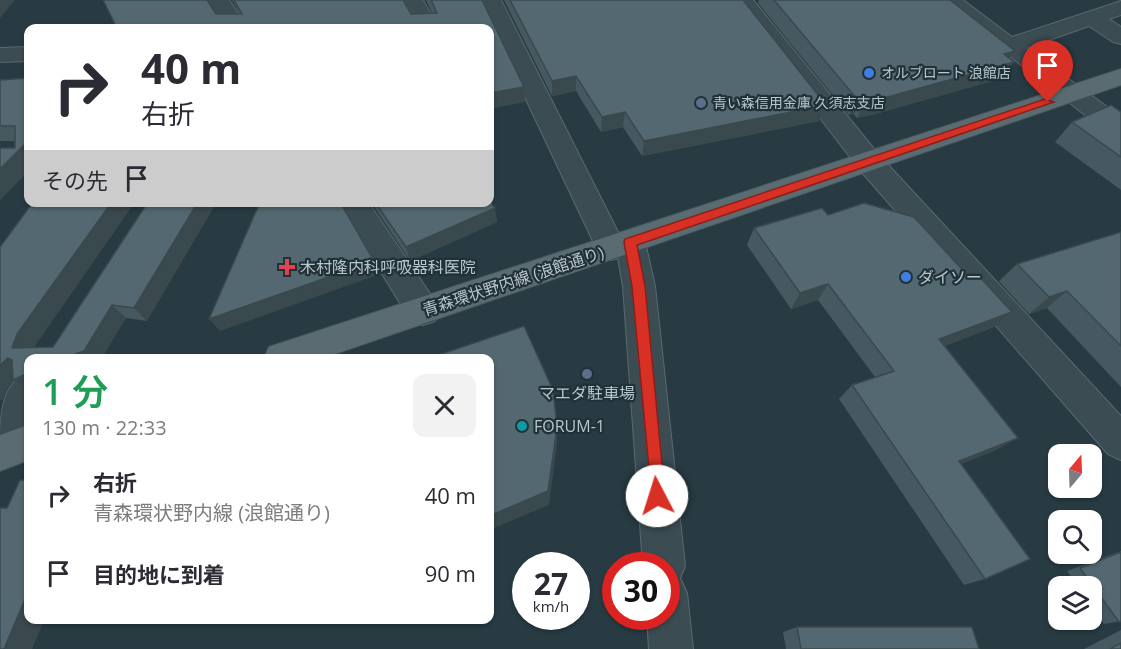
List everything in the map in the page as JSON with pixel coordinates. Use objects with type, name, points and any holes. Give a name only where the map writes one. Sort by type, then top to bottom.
[{"type":"main road","name":"青森環状野内線 (浪館通り)","points":[[293,354],[1121,77]]},
{"type":"main road","points":[[0,453],[24,444]]},
{"type":"street","points":[[218,0],[234,24]]},
{"type":"street","points":[[412,0],[425,24]]},
{"type":"street","points":[[490,0],[508,58],[620,245],[639,286],[663,552]]},
{"type":"street","points":[[741,0],[869,162],[1121,442]]},
{"type":"street","points":[[950,0],[1121,130]]},
{"type":"street","points":[[1008,46],[1121,8]]},
{"type":"street","points":[[1091,18],[1121,37]]},
{"type":"street","points":[[0,55],[24,54]]},
{"type":"street","points":[[355,207],[423,311]]},
{"type":"street","points":[[0,431],[24,394]]},
{"type":"street","points":[[669,630],[671,649]]},
{"type":"building","points":[[103,0],[207,0],[216,14],[242,14],[234,0],[403,0],[411,14],[437,13],[431,0],[482,0],[494,24],[115,24]]},
{"type":"building","points":[[510,0],[743,0],[826,105],[644,141],[625,112],[602,117],[576,76],[552,81]]},
{"type":"building","points":[[774,0],[950,0],[1015,51],[1004,54],[1014,62],[865,102],[862,98],[857,99]]},
{"type":"building","points":[[494,25],[524,87],[494,92]]},
{"type":"building","points":[[24,78],[24,145],[0,169],[0,148],[15,148],[15,126],[0,126],[0,80]]},
{"type":"building","points":[[1111,105],[1121,112],[1121,157],[1072,122]]},
{"type":"building","points":[[864,203],[914,217],[971,279],[979,276],[1012,312],[939,339],[1018,438],[959,461],[1030,559],[985,579],[852,385],[894,371],[828,284],[800,293],[754,228],[822,208],[828,215]]},
{"type":"building","points":[[29,207],[108,207],[17,334],[12,348],[53,347],[145,207],[195,207],[134,308],[112,305],[84,351],[75,354],[24,354],[24,375],[13,380],[12,360],[8,358],[0,365],[0,247]]},
{"type":"building","points":[[258,207],[343,207],[374,261],[209,319]]},
{"type":"building","points":[[378,207],[495,208],[406,247]]},
{"type":"building","points":[[1121,232],[1121,346],[1067,291],[1049,297],[1017,264]]},
{"type":"building","name":"FORUM-1","points":[[524,326],[553,390],[557,427],[548,491],[494,514],[494,354],[442,354]]},
{"type":"building","points":[[20,480],[24,480],[24,602],[4,649],[0,649],[0,508],[7,508]]},
{"type":"building","points":[[1121,552],[1121,621],[1119,622],[1102,598],[1102,576],[1086,576],[1080,568],[1090,564],[1102,564],[1102,559]]},
{"type":"building","points":[[797,627],[972,627],[979,649],[801,649]]},
{"type":"building","points":[[1121,643],[1121,649],[1110,649]]},
{"type":"place","name":"オルブロート 浪館店","points":[[869,73]]},
{"type":"place","name":"青い森信用金庫 久須志支店","points":[[701,103]]},
{"type":"place","name":"木村隆内科呼吸器科医院","points":[[287,267]]},
{"type":"place","name":"ダイソー","points":[[906,277]]},
{"type":"place","name":"マエダ駐車場","points":[[587,374]]},
{"type":"place","name":"FORUM-1","points":[[522,426]]},
{"type":"route","points":[[657,496],[639,286],[630,242],[1048,102]]}]
